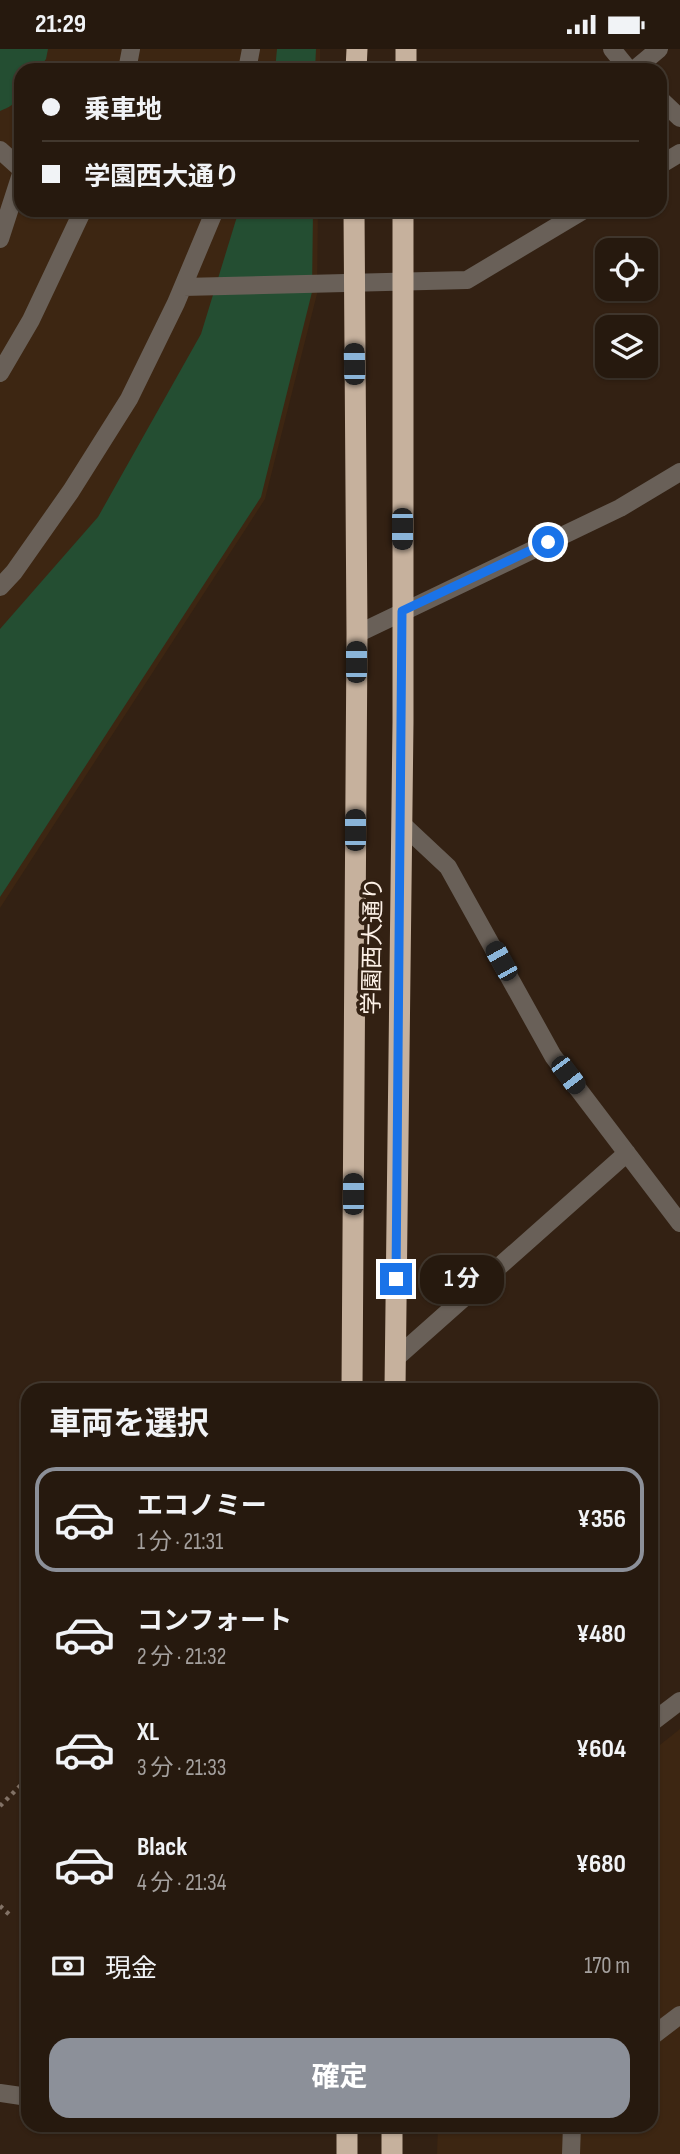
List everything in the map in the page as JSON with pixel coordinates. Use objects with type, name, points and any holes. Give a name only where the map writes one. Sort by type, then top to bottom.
[{"type":"highway","name":"学園西大通り","points":[[352,1383],[356,634],[354,217]]},
{"type":"highway","name":"学園西大通り","points":[[395,1383],[401,823],[403,217]]},
{"type":"highway","points":[[347,2132],[347,2154]]},
{"type":"highway","points":[[392,2132],[392,2154]]},
{"type":"street","points":[[612,49],[625,63]]},
{"type":"street","points":[[640,63],[659,49]]},
{"type":"street","points":[[667,106],[680,118]]},
{"type":"street","points":[[0,151],[14,164]]},
{"type":"street","points":[[0,239],[14,194]]},
{"type":"street","points":[[0,373],[32,320],[80,217]]},
{"type":"street","points":[[0,587],[71,491],[129,399],[183,287],[212,217]]},
{"type":"street","points":[[183,287],[467,280],[572,217]]},
{"type":"street","points":[[356,634],[620,508],[680,472]]},
{"type":"street","points":[[401,823],[448,867],[553,1056],[680,1223]]},
{"type":"street","points":[[395,1359],[627,1153]]},
{"type":"street","points":[[658,1718],[680,1701]]},
{"type":"street","points":[[658,2032],[680,2015]]},
{"type":"street","points":[[0,2093],[21,2096]]},
{"type":"street","points":[[571,2154],[572,2132]]},
{"type":"path","points":[[0,1806],[21,1785]]},
{"type":"path","points":[[0,1906],[12,1917]]},
{"type":"shaded area","points":[[0,49],[320,49],[320,63],[14,63],[14,217],[318,217],[317,294],[265,499],[0,908]]},
{"type":"shaded area","points":[[680,1729],[680,2154],[437,2154],[438,2132],[658,2132],[658,1746]]},
{"type":"green space","points":[[0,49],[48,49],[43,63],[14,63],[14,103],[0,111]]},
{"type":"green space","points":[[277,49],[316,49],[315,63],[276,63]]},
{"type":"green space","points":[[237,217],[313,217],[312,292],[261,497],[0,897],[0,629],[98,517],[201,334]]},
{"type":"route","points":[[396,1279],[402,611],[548,542]]}]
